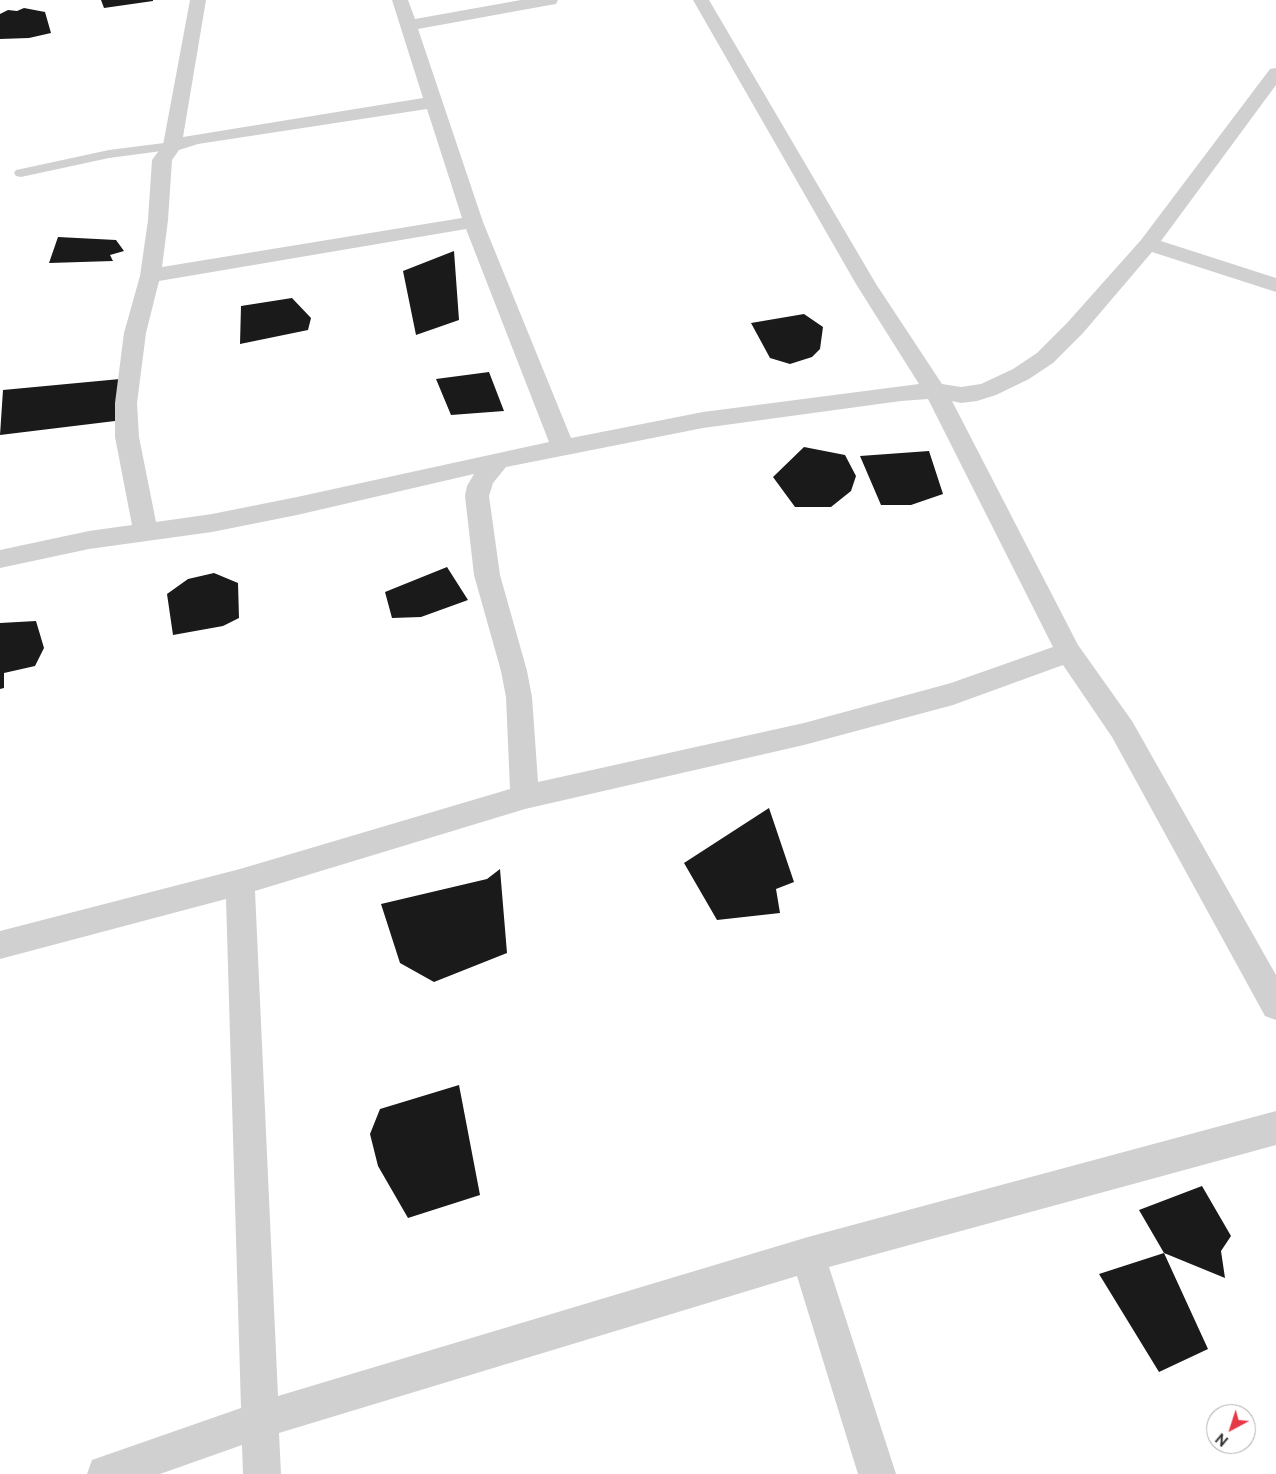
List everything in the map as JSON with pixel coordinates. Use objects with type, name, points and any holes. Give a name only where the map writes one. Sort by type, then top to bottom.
[{"type":"street","points":[[146,533],[127,437],[126,403],[135,332],[150,276],[158,220],[162,160],[172,146],[198,0]]},
{"type":"street","points":[[400,0],[474,222],[563,447]]},
{"type":"street","points":[[409,25],[550,0]]},
{"type":"street","points":[[701,0],[856,267],[935,391],[1070,652],[1122,730],[1276,1005]]},
{"type":"street","points":[[0,559],[89,540],[212,523],[297,506],[499,460],[703,420],[864,397],[935,391],[961,395],[977,394],[1021,374],[1045,358],[1075,328],[1148,244],[1267,96],[1276,73]]},
{"type":"street","points":[[172,146],[196,139],[435,102]]},
{"type":"street","points":[[150,276],[474,222]]},
{"type":"street","points":[[1148,244],[1276,285]]},
{"type":"street","points":[[499,460],[479,486],[478,505],[487,575],[520,697],[525,796]]},
{"type":"street","points":[[0,946],[240,882],[525,796],[804,734],[953,694],[1070,652]]},
{"type":"street","points":[[240,882],[262,1474]]},
{"type":"street","points":[[106,1474],[260,1420],[808,1255],[1276,1128]]},
{"type":"street","points":[[808,1255],[877,1474]]},
{"type":"lane","points":[[21,173],[100,155],[172,146]]},
{"type":"building","points":[[101,0],[153,0],[153,1],[104,8]]},
{"type":"building","points":[[24,8],[45,12],[51,33],[29,38],[0,39],[0,14],[8,10],[17,11]]},
{"type":"building","points":[[58,237],[116,240],[124,251],[110,255],[113,261],[49,263]]},
{"type":"building","points":[[454,251],[459,320],[416,335],[403,271]]},
{"type":"building","points":[[292,298],[311,318],[308,330],[240,344],[241,306]]},
{"type":"building","points":[[804,314],[823,327],[820,349],[812,357],[790,364],[770,358],[751,323]]},
{"type":"building","points":[[489,372],[504,411],[451,415],[436,379]]},
{"type":"building","points":[[120,379],[115,421],[0,435],[3,390]]},
{"type":"building","points":[[804,447],[845,455],[856,476],[851,491],[831,507],[795,507],[773,477]]},
{"type":"building","points":[[929,451],[943,494],[911,505],[881,505],[860,456]]},
{"type":"building","points":[[447,567],[468,600],[421,617],[392,618],[385,592]]},
{"type":"building","points":[[214,573],[238,583],[239,618],[223,626],[173,635],[167,594],[188,579]]},
{"type":"building","points":[[36,621],[44,648],[35,666],[4,673],[4,688],[0,689],[0,623]]},
{"type":"building","points":[[769,808],[794,882],[776,889],[780,913],[717,920],[684,863]]},
{"type":"building","points":[[500,869],[507,953],[434,982],[400,963],[381,904],[487,879]]},
{"type":"building","points":[[459,1085],[480,1195],[408,1218],[378,1166],[370,1134],[380,1109]]},
{"type":"building","points":[[1202,1186],[1231,1236],[1221,1251],[1225,1278],[1164,1253],[1139,1210]]},
{"type":"building","points":[[1164,1253],[1208,1349],[1159,1372],[1099,1274]]}]
